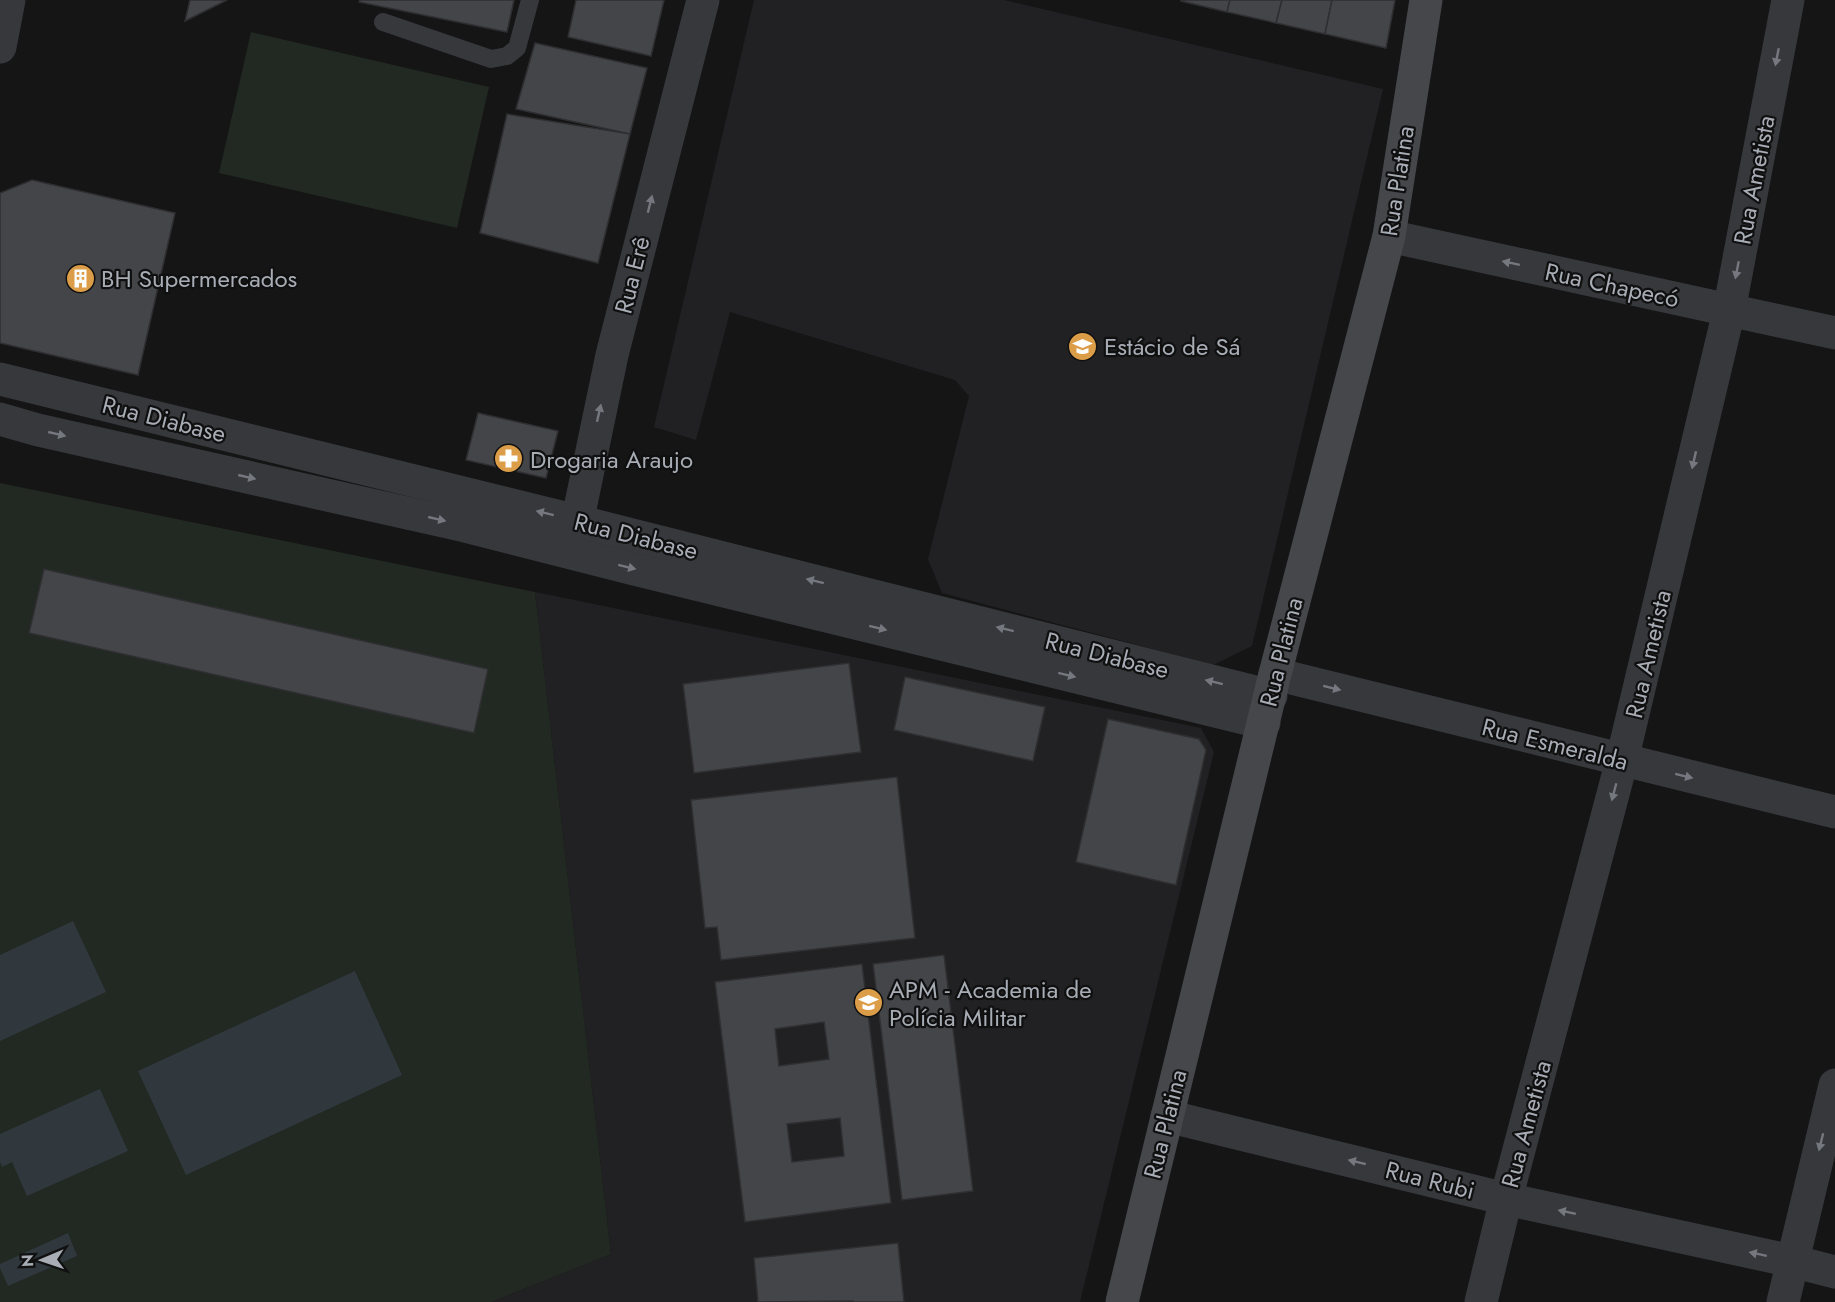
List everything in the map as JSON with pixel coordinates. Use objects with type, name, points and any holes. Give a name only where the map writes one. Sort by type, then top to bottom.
[{"type":"street","points":[[0,47],[9,0]]},
{"type":"street","name":"Rua Erê","points":[[571,553],[612,355],[703,0]]},
{"type":"street","name":"Rua Platina","points":[[1122,1302],[1270,698],[1389,236],[1426,0]]},
{"type":"street","name":"Rua Ametista","points":[[1481,1302],[1506,1198],[1622,760],[1729,310],[1788,0]]},
{"type":"street","name":"Rua Chapecó","points":[[1389,236],[1835,333]]},
{"type":"street","name":"Rua Diabase","points":[[0,379],[577,521],[1270,698]]},
{"type":"street","name":"Rua Diabase","points":[[0,419],[38,430],[465,526],[571,553],[1270,698]]},
{"type":"street","name":"Rua Esmeralda","points":[[1270,698],[1622,760],[1835,812]]},
{"type":"street","points":[[1783,1302],[1835,1085]]},
{"type":"street","name":"Rua Rubi","points":[[1167,1116],[1506,1198],[1835,1272]]},
{"type":"lane","points":[[383,22],[490,59],[507,56],[517,48],[530,0]]},
{"type":"shaded area","name":"Estácio de Sá","points":[[754,0],[1004,0],[1383,89],[1252,646],[1213,665],[942,593],[928,559],[969,396],[955,380],[730,312],[696,440],[654,427]]},
{"type":"shaded area","points":[[251,32],[489,87],[457,228],[219,173]]},
{"type":"shaded area","points":[[0,483],[535,592],[611,1254],[491,1302],[0,1302]]},
{"type":"shaded area","name":"APM - Academia de Polícia Militar","points":[[535,592],[1201,728],[1214,752],[1080,1302],[491,1302],[611,1254]]},
{"type":"shaded area","points":[[73,921],[106,992],[0,1041],[0,955]]},
{"type":"shaded area","points":[[355,971],[402,1075],[186,1175],[138,1071]]},
{"type":"shaded area","points":[[100,1089],[128,1151],[27,1196],[12,1162],[2,1167],[0,1134]]},
{"type":"shaded area","points":[[68,1233],[77,1256],[8,1286],[0,1264]]},
{"type":"building","points":[[190,0],[227,0],[185,21]]},
{"type":"building","points":[[360,0],[514,0],[507,32],[359,2]]},
{"type":"building","points":[[576,0],[664,0],[651,56],[568,37]]},
{"type":"building","points":[[1182,0],[1230,0],[1227,12]]},
{"type":"building","points":[[1230,0],[1282,0],[1276,23],[1227,12]]},
{"type":"building","points":[[1282,0],[1332,0],[1325,34],[1276,23]]},
{"type":"building","points":[[1332,0],[1395,0],[1386,48],[1325,34]]},
{"type":"building","points":[[535,43],[647,68],[630,134],[516,109]]},
{"type":"building","points":[[507,114],[630,134],[598,263],[480,233]]},
{"type":"building","name":"BH Supermercados","points":[[32,180],[175,213],[138,375],[0,343],[0,193]]},
{"type":"building","points":[[478,413],[558,431],[546,478],[466,460]]},
{"type":"building","points":[[44,569],[488,669],[474,733],[29,633]]},
{"type":"building","points":[[849,663],[861,752],[694,773],[683,684]]},
{"type":"building","points":[[905,677],[1045,707],[1033,761],[894,730]]},
{"type":"building","points":[[1108,719],[1199,739],[1206,750],[1176,885],[1076,862]]},
{"type":"building","points":[[897,777],[915,938],[721,960],[717,927],[705,928],[691,800]]},
{"type":"building","points":[[944,955],[973,1191],[902,1200],[873,964]]},
{"type":"building","points":[[862,964],[891,1203],[745,1222],[715,982]],"holes":[[[824,1022],[829,1059],[779,1066],[775,1029]],[[840,1118],[844,1156],[792,1162],[787,1124]]]},
{"type":"building","points":[[898,1243],[904,1302],[758,1302],[754,1258]]},
{"type":"place","name":"BH Supermercados","points":[[80,278]]},
{"type":"place","name":"Estácio de Sá","points":[[1083,346]]},
{"type":"place","name":"Drogaria Araujo","points":[[509,459]]},
{"type":"place","name":"APM - Academia de Polícia Militar","points":[[868,1003]]}]
